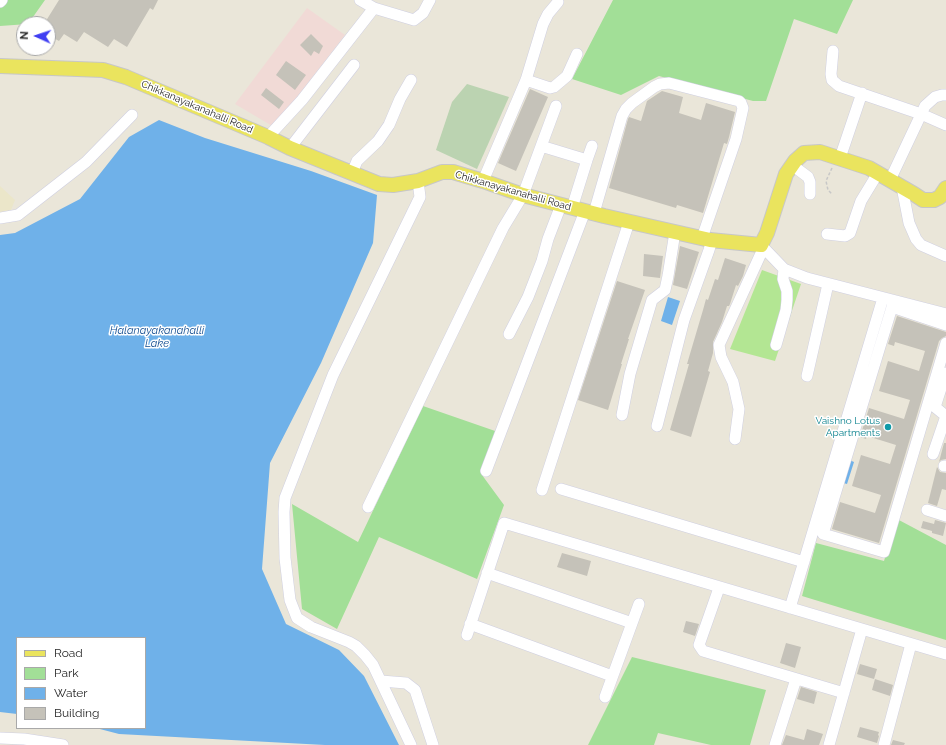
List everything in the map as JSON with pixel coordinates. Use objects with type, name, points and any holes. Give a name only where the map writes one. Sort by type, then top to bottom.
[{"type":"main road","name":"Chikkanayakanahalli Road","points":[[0,66],[103,70],[126,77],[268,137],[290,148],[379,184],[393,185],[418,181],[442,172],[453,172],[523,195],[629,222],[707,239],[762,247]]},
{"type":"main road","points":[[762,247],[786,174],[795,161],[804,154],[820,152],[869,168],[923,200],[934,200],[945,193]]},
{"type":"street","points":[[360,0],[374,8],[414,20],[423,13],[430,0]]},
{"type":"street","points":[[483,181],[526,80],[543,24],[548,14],[558,2]]},
{"type":"street","points":[[268,137],[302,100],[374,8]]},
{"type":"street","points":[[833,51],[831,74],[832,80],[839,86],[921,114],[946,125]]},
{"type":"street","points":[[526,80],[550,88],[554,87],[567,76],[577,54]]},
{"type":"street","points":[[290,148],[354,65]]},
{"type":"street","points":[[352,173],[357,161],[378,141],[389,126],[400,99],[411,80]]},
{"type":"street","points":[[509,334],[528,297],[578,209],[626,109],[654,87],[660,84],[669,83],[739,101],[743,108],[736,139],[707,239],[705,264],[684,320],[657,426]]},
{"type":"street","points":[[839,158],[862,93]]},
{"type":"street","points":[[946,96],[942,95],[935,97],[925,106],[896,184],[916,240],[921,245],[946,256]]},
{"type":"street","points":[[368,507],[503,228],[523,195],[556,106]]},
{"type":"street","points":[[0,218],[18,215],[24,211],[86,162],[132,115]]},
{"type":"street","points":[[542,146],[587,160]]},
{"type":"street","points":[[486,471],[578,209],[587,160],[592,146]]},
{"type":"street","points":[[792,165],[808,178],[810,182],[810,194]]},
{"type":"street","points":[[827,234],[845,236],[850,233],[861,201],[878,173]]},
{"type":"street","points":[[411,745],[373,665],[366,655],[356,646],[304,623],[294,614],[290,605],[288,592],[284,503],[333,375],[420,197],[418,181]]},
{"type":"street","points":[[542,490],[629,222]]},
{"type":"street","points":[[622,416],[630,374],[652,300],[665,290],[675,232]]},
{"type":"street","points":[[735,439],[739,409],[734,382],[720,357],[719,345],[762,247],[784,269],[828,284],[883,298],[920,312],[946,325]]},
{"type":"street","points":[[776,345],[786,310],[787,291],[783,279],[784,269]]},
{"type":"street","points":[[807,376],[828,284]]},
{"type":"street","points":[[790,608],[883,298]]},
{"type":"street","points":[[946,314],[920,312],[892,307],[822,534],[884,552],[946,343]]},
{"type":"street","points":[[933,454],[946,416],[935,407],[946,373]]},
{"type":"street","points":[[561,489],[804,562]]},
{"type":"street","points":[[927,510],[946,516]]},
{"type":"street","points":[[612,676],[468,630],[504,523],[719,588],[946,654]]},
{"type":"street","points":[[487,573],[632,623]]},
{"type":"street","points":[[719,588],[699,645],[700,648],[704,651],[844,693]]},
{"type":"street","points":[[604,697],[639,604]]},
{"type":"street","points":[[829,745],[862,629]]},
{"type":"street","points":[[884,745],[911,644]]},
{"type":"street","points":[[775,745],[796,679]]},
{"type":"street","points":[[381,681],[406,683],[415,690],[433,745]]},
{"type":"street","points":[[0,738],[24,739],[63,745]]},
{"type":"path","points":[[832,194],[828,190],[826,181],[830,170],[839,158]]},
{"type":"shaded area","points":[[307,8],[345,35],[274,127],[235,104]]},
{"type":"shaded area","points":[[0,186],[15,200],[11,210],[0,212]]},
{"type":"green space","points":[[0,0],[45,0],[34,16],[16,16],[16,25],[0,26]]},
{"type":"green space","points":[[613,0],[853,0],[837,34],[794,19],[766,101],[753,101],[659,76],[621,95],[572,79]]},
{"type":"green space","points":[[467,84],[509,97],[477,169],[436,150],[452,102]]},
{"type":"green space","points":[[762,270],[801,284],[775,361],[730,349]]},
{"type":"green space","points":[[423,406],[498,432],[482,475],[504,505],[477,579],[379,537],[337,629],[302,609],[292,504],[358,542]]},
{"type":"green space","points":[[897,519],[946,545],[946,640],[802,596],[816,543],[884,561]]},
{"type":"green space","points":[[632,657],[766,690],[750,745],[711,745],[658,733],[654,745],[588,745]]},
{"type":"water","name":"Halanayakanahalli Lake","points":[[159,120],[205,138],[311,171],[377,195],[373,243],[321,363],[270,463],[262,569],[286,624],[339,650],[364,676],[399,745],[325,745],[119,734],[100,729],[146,729],[146,637],[16,637],[16,714],[0,712],[0,235],[15,233],[80,199],[129,137]]},
{"type":"water","points":[[668,297],[680,301],[672,325],[661,321]]},
{"type":"water","points":[[847,459],[854,462],[847,484],[840,482]]},
{"type":"building","points":[[59,0],[158,0],[153,10],[150,8],[127,47],[114,39],[108,47],[84,32],[77,42],[64,34],[59,41],[56,39],[56,16],[49,16]]},
{"type":"building","points":[[311,34],[323,46],[319,54],[314,51],[311,56],[300,45]]},
{"type":"building","points":[[286,61],[306,75],[295,90],[276,75]]},
{"type":"building","points":[[266,88],[284,102],[279,109],[261,95]]},
{"type":"building","points":[[530,89],[548,97],[516,171],[498,163]]},
{"type":"building","points":[[662,91],[683,97],[679,113],[701,120],[706,103],[735,112],[727,144],[724,143],[703,213],[677,205],[676,208],[609,188],[629,117],[641,121],[647,101]]},
{"type":"building","points":[[680,246],[699,252],[687,289],[673,285]]},
{"type":"building","points":[[644,254],[663,256],[660,278],[643,276]]},
{"type":"building","points":[[725,258],[746,265],[743,276],[738,286],[736,285],[730,304],[727,306],[713,342],[713,353],[708,371],[710,372],[691,437],[670,430],[706,299],[708,300],[715,279],[718,280]]},
{"type":"building","points":[[617,281],[645,290],[628,339],[608,410],[578,400]]},
{"type":"building","name":"Vaishno Lotus Apartments","points":[[897,316],[946,332],[946,336],[939,341],[879,543],[832,529],[840,502],[875,513],[881,495],[852,486],[861,455],[890,464],[896,445],[867,436],[866,439],[860,437],[869,408],[904,419],[910,400],[879,391],[888,361],[919,371],[925,351],[895,342],[894,346],[888,344]]},
{"type":"building","points":[[944,443],[946,443],[946,459],[939,462]]},
{"type":"building","points":[[937,467],[940,472],[946,473],[946,490],[942,489],[937,506],[928,503]]},
{"type":"building","points":[[935,520],[946,523],[943,536],[921,528],[923,521],[934,524]]},
{"type":"building","points":[[562,553],[591,561],[587,576],[557,567]]},
{"type":"building","points":[[686,621],[699,624],[695,636],[683,632]]},
{"type":"building","points":[[786,643],[801,647],[795,668],[780,663]]},
{"type":"building","points":[[860,664],[877,669],[874,679],[857,674]]},
{"type":"building","points":[[875,679],[893,685],[890,696],[872,690]]},
{"type":"building","points":[[801,687],[817,692],[814,704],[797,699]]},
{"type":"building","points":[[860,727],[879,732],[877,743],[857,737]]},
{"type":"building","points":[[807,729],[823,734],[819,745],[782,745],[786,735],[804,740]]},
{"type":"building","points":[[893,740],[905,743],[904,745],[891,745]]},
{"type":"place","name":"Vaishno Lotus Apartments","points":[[888,427]]}]
